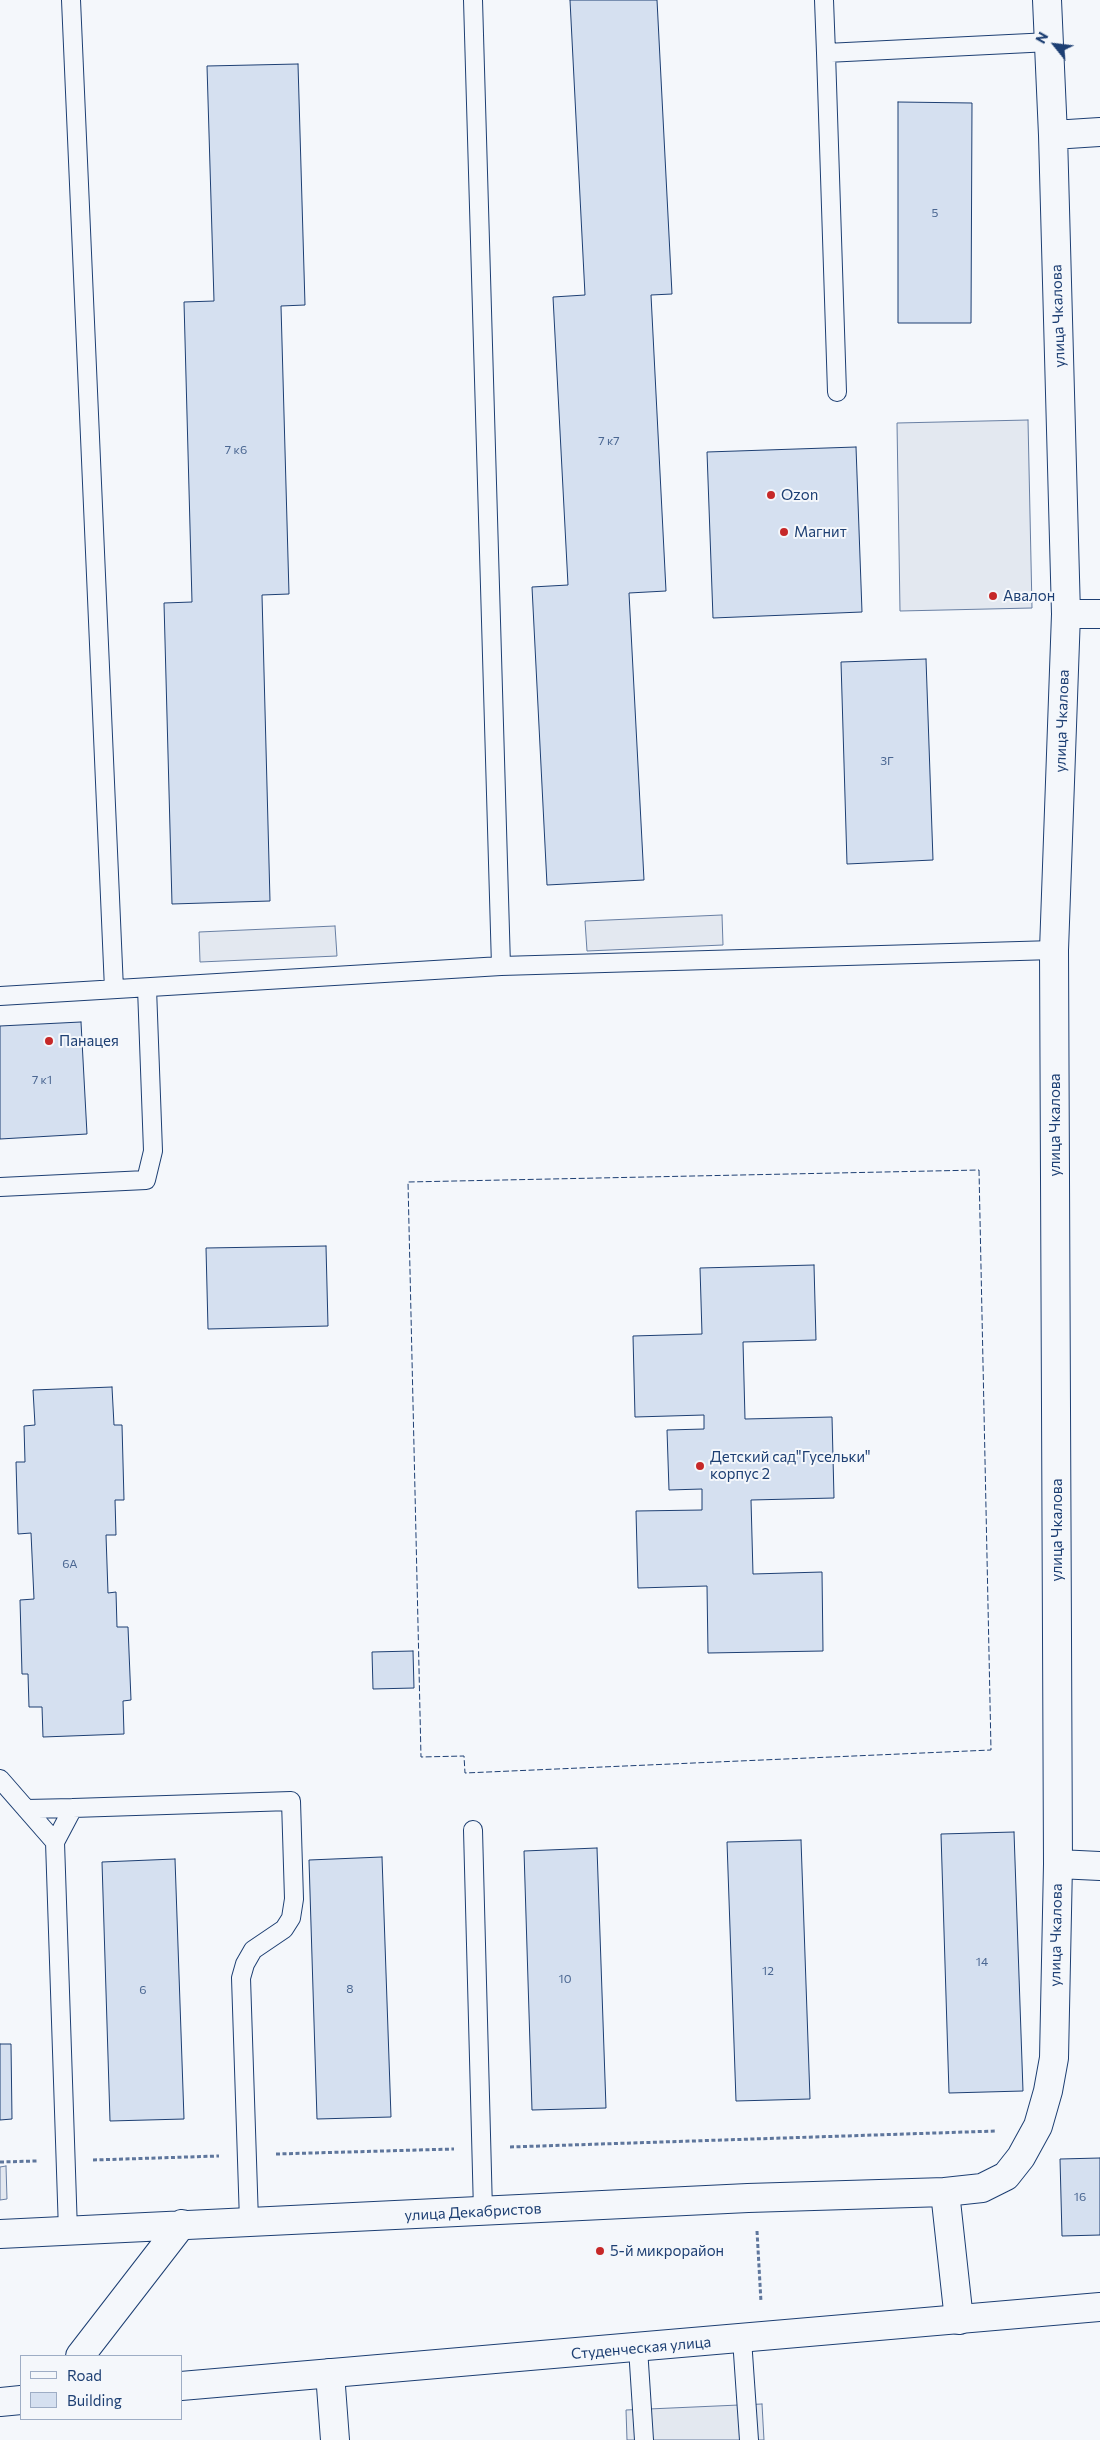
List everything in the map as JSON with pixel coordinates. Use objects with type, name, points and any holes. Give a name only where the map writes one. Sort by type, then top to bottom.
[{"type":"street","name":"улица Чкалова","points":[[945,2192],[982,2188],[1006,2176],[1021,2157],[1038,2126],[1048,2091],[1054,2058],[1058,1864],[1054,950],[1066,614],[1054,135],[1048,0]]},
{"type":"street","points":[[1054,135],[1100,132]]},
{"type":"street","points":[[1066,614],[1100,614]]},
{"type":"street","points":[[1058,1864],[1100,1866]]},
{"type":"street","points":[[945,2192],[959,2320]]},
{"type":"street","name":"улица Декабристов","points":[[0,2234],[748,2198],[945,2192]]},
{"type":"street","points":[[81,2355],[182,2224]]},
{"type":"street","name":"Студенческая улица","points":[[182,2386],[1100,2308]]},
{"type":"street","points":[[330,2373],[335,2440]]},
{"type":"street","points":[[0,2402],[20,2400]]},
{"type":"lane","points":[[71,0],[114,989]]},
{"type":"lane","points":[[473,0],[501,966]]},
{"type":"lane","points":[[824,0],[838,392]]},
{"type":"lane","points":[[826,53],[1050,42]]},
{"type":"lane","points":[[0,996],[501,966],[1054,950]]},
{"type":"lane","points":[[0,1187],[146,1180],[153,1151],[147,988]]},
{"type":"lane","points":[[0,1780],[55,1842]]},
{"type":"lane","points":[[26,1809],[292,1801],[294,1899],[291,1918],[284,1929],[253,1950],[245,1964],[242,1978],[249,2222]]},
{"type":"lane","points":[[68,2231],[55,1842],[73,1808]]},
{"type":"lane","points":[[473,1830],[483,2211]]},
{"type":"lane","points":[[742,2339],[749,2440]]},
{"type":"lane","points":[[638,2348],[644,2440]]},
{"type":"shaded area","points":[[1028,420],[1032,608],[900,611],[897,423]]},
{"type":"shaded area","points":[[722,915],[723,945],[587,951],[585,921]]},
{"type":"shaded area","points":[[335,926],[337,956],[200,962],[199,932]]},
{"type":"shaded area","points":[[6,2166],[7,2199],[0,2200],[0,2167]]},
{"type":"shaded area","points":[[762,2404],[764,2440],[627,2440],[626,2410]]},
{"type":"building","points":[[570,0],[657,0],[672,294],[651,295],[666,591],[629,593],[644,880],[547,885],[532,587],[568,585],[553,297],[585,295]]},
{"type":"building","points":[[298,64],[305,305],[281,306],[289,594],[262,595],[270,901],[172,904],[164,603],[192,602],[184,302],[214,301],[207,66]]},
{"type":"building","points":[[898,102],[972,103],[971,323],[898,323]]},
{"type":"building","name":"Магнит","points":[[856,447],[862,612],[713,618],[707,452]]},
{"type":"building","points":[[926,659],[933,860],[847,864],[841,662]]},
{"type":"building","points":[[81,1022],[87,1134],[0,1139],[0,1026]]},
{"type":"building","points":[[326,1246],[328,1326],[208,1329],[206,1248]]},
{"type":"building","points":[[814,1265],[816,1340],[743,1342],[745,1419],[832,1417],[834,1498],[751,1500],[753,1574],[822,1572],[823,1651],[708,1653],[707,1586],[638,1588],[636,1511],[702,1510],[702,1489],[669,1490],[667,1430],[704,1429],[704,1415],[635,1417],[633,1336],[702,1334],[700,1268]]},
{"type":"building","points":[[112,1387],[114,1425],[122,1425],[124,1500],[115,1500],[116,1535],[106,1535],[108,1593],[116,1592],[117,1627],[128,1627],[131,1700],[123,1701],[124,1734],[43,1737],[42,1707],[29,1707],[28,1674],[22,1674],[20,1600],[34,1599],[31,1533],[18,1534],[16,1462],[25,1462],[24,1426],[35,1425],[33,1390]]},
{"type":"building","points":[[413,1651],[414,1688],[373,1689],[372,1652]]},
{"type":"building","points":[[1014,1832],[1023,2091],[949,2093],[941,1834]]},
{"type":"building","points":[[801,1840],[810,2099],[736,2101],[727,1842]]},
{"type":"building","points":[[597,1848],[606,2108],[532,2110],[524,1851]]},
{"type":"building","points":[[382,1857],[391,2117],[317,2119],[309,1860]]},
{"type":"building","points":[[175,1859],[184,2119],[110,2121],[102,1862]]},
{"type":"building","points":[[0,2044],[11,2044],[12,2119],[0,2120]]},
{"type":"building","points":[[1100,2158],[1100,2235],[1062,2236],[1060,2159]]},
{"type":"fence","points":[[979,1170],[991,1750],[465,1773],[464,1756],[421,1757],[408,1182],[979,1170]]},
{"type":"place","name":"Ozon","points":[[771,495]]},
{"type":"place","name":"Магнит","points":[[784,532]]},
{"type":"place","name":"Авалон","points":[[993,596]]},
{"type":"place","name":"Панацея","points":[[49,1041]]},
{"type":"place","name":"Детский сад\"Гусельки\" корпус 2","points":[[700,1466]]},
{"type":"place","name":"5-й микрорайон","points":[[600,2251]]}]
